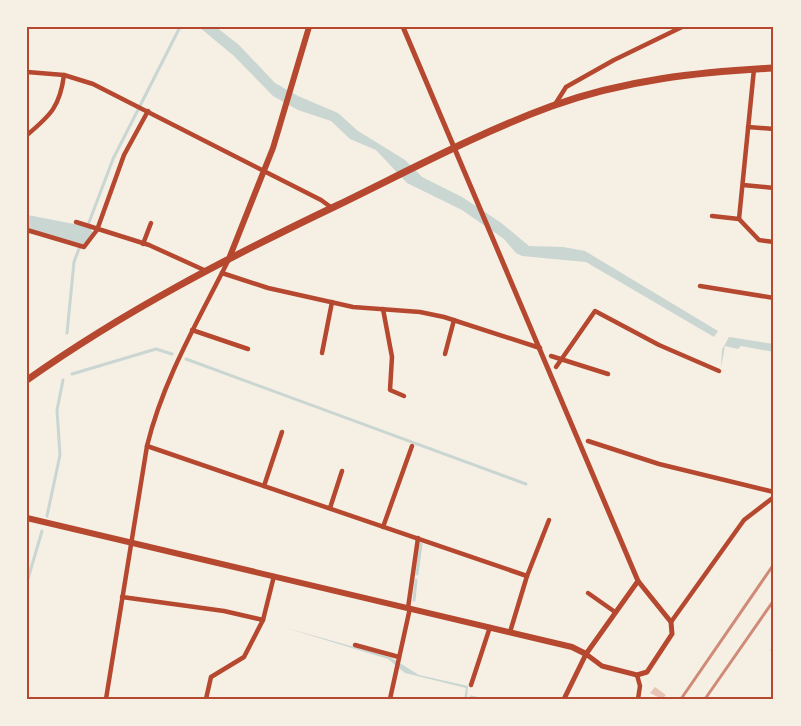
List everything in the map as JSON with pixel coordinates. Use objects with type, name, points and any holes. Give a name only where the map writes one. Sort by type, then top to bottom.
[{"type":"highway","points":[[27,380],[81,342],[230,256],[454,149],[554,105],[637,82],[686,74],[774,68]]},
{"type":"main road","points":[[230,256],[264,172],[309,27]]},
{"type":"main road","points":[[27,518],[572,646],[586,654]]},
{"type":"street","points":[[403,27],[638,581],[671,622],[672,634],[646,672],[637,675],[602,666],[586,654]]},
{"type":"street","points":[[554,105],[566,87],[614,60],[682,27]]},
{"type":"street","points":[[739,219],[754,69]]},
{"type":"street","points":[[27,72],[64,75],[93,84],[321,200],[332,208]]},
{"type":"street","points":[[27,135],[51,114],[61,96],[64,75]]},
{"type":"street","points":[[27,230],[84,247],[96,230],[124,154],[148,111]]},
{"type":"street","points":[[748,127],[774,129]]},
{"type":"street","points":[[743,185],[774,188]]},
{"type":"street","points":[[712,216],[739,219],[759,240],[774,242]]},
{"type":"street","points":[[76,222],[143,244],[204,270]]},
{"type":"street","points":[[143,244],[151,223]]},
{"type":"street","points":[[106,699],[147,446],[155,412],[192,330],[230,256]]},
{"type":"street","points":[[222,273],[268,288],[332,302],[420,312],[454,320],[540,348]]},
{"type":"street","points":[[700,286],[774,298]]},
{"type":"street","points":[[322,353],[332,302]]},
{"type":"street","points":[[383,309],[392,357],[390,390],[404,396]]},
{"type":"street","points":[[556,367],[595,310],[659,345],[719,370]]},
{"type":"street","points":[[445,354],[454,320]]},
{"type":"street","points":[[192,330],[248,349]]},
{"type":"street","points":[[551,356],[608,374]]},
{"type":"street","points":[[264,486],[282,432]]},
{"type":"street","points":[[588,441],[659,464],[774,492]]},
{"type":"street","points":[[147,446],[527,576]]},
{"type":"street","points":[[383,526],[412,446]]},
{"type":"street","points":[[330,508],[342,471]]},
{"type":"street","points":[[671,622],[744,520],[774,497]]},
{"type":"street","points":[[510,632],[527,576],[549,520]]},
{"type":"street","points":[[390,699],[409,608],[418,538]]},
{"type":"street","points":[[206,699],[211,677],[244,657],[263,620],[274,576]]},
{"type":"street","points":[[564,699],[586,654],[638,581]]},
{"type":"street","points":[[588,593],[615,612]]},
{"type":"street","points":[[122,597],[224,611],[263,620]]},
{"type":"street","points":[[471,685],[490,627]]},
{"type":"street","points":[[355,645],[399,657]]},
{"type":"street","points":[[637,675],[640,686],[638,699]]},
{"type":"shaded area","points":[[199,27],[216,27],[239,45],[275,83],[298,96],[338,113],[358,131],[405,160],[422,177],[462,197],[500,222],[529,246],[563,247],[585,251],[718,331],[714,337],[586,262],[522,256],[516,253],[504,239],[462,210],[407,183],[376,150],[350,139],[331,121],[298,110],[273,96],[234,56]]},
{"type":"shaded area","points":[[729,337],[774,344],[774,352],[741,346],[738,349],[725,346],[721,368],[722,350]]},
{"type":"shaded area","points":[[283,627],[390,657],[419,675],[468,686],[467,699],[464,699],[466,688],[405,673],[388,659]]},
{"type":"building","points":[[655,687],[666,695],[662,699],[650,693]]},
{"type":"waterway","points":[[67,333],[74,262],[113,159],[180,27]]},
{"type":"waterway","points":[[27,224],[84,235]]},
{"type":"waterway","points":[[72,374],[156,349],[172,354]]},
{"type":"waterway","points":[[186,359],[526,484]]},
{"type":"waterway","points":[[47,516],[60,455],[57,410],[63,380]]},
{"type":"waterway","points":[[27,582],[42,531]]},
{"type":"waterway","points":[[417,574],[421,544]]},
{"type":"waterway","points":[[414,600],[416,580]]},
{"type":"waterway","points":[[471,697],[479,699]]},
{"type":"railway","points":[[681,699],[774,564]]},
{"type":"railway","points":[[705,699],[774,600]]}]
